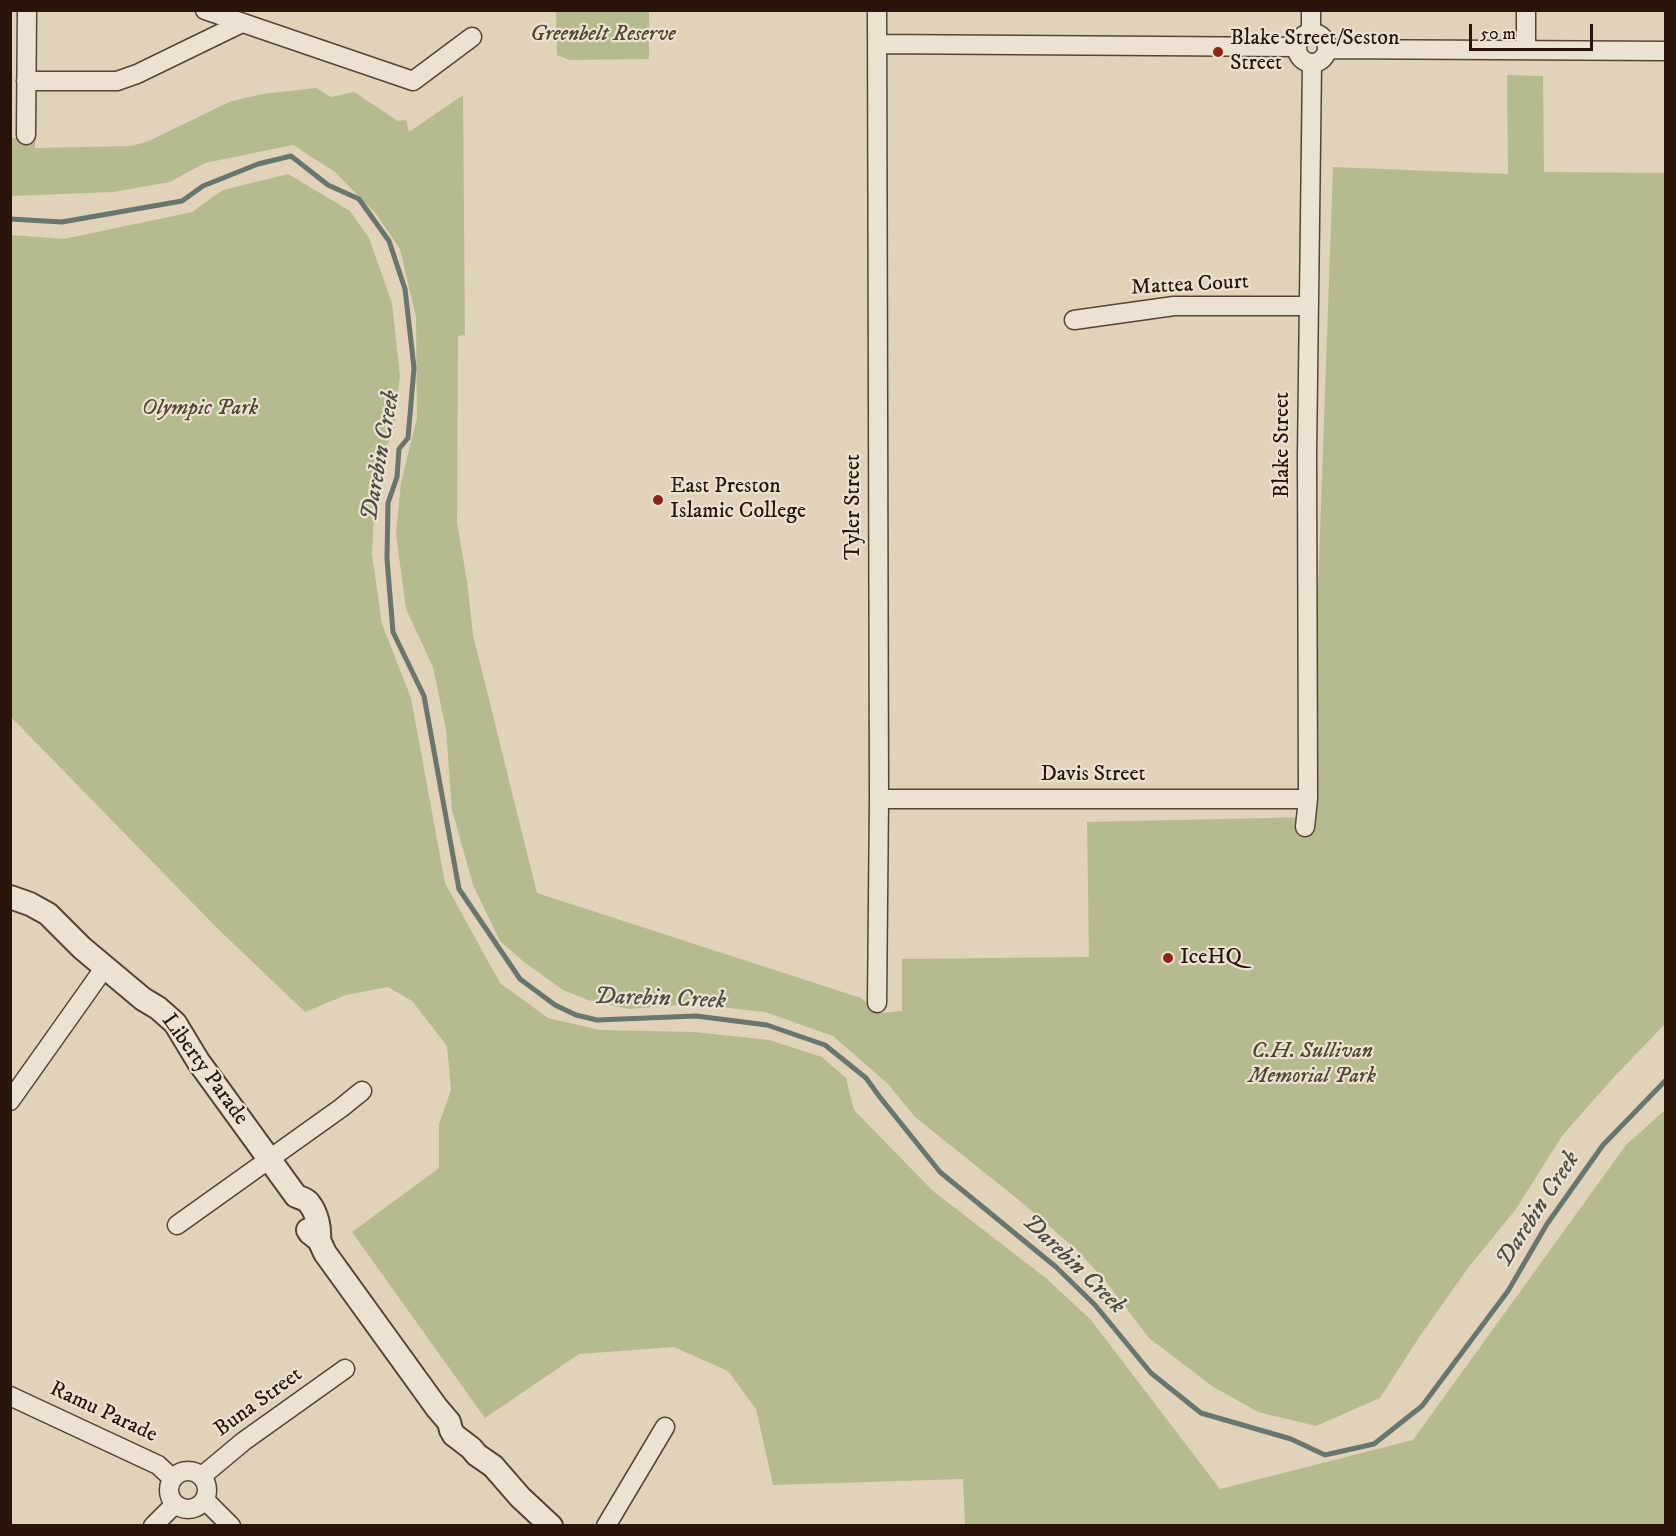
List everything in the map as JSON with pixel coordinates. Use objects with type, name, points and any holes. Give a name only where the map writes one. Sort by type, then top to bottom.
[{"type":"street","points":[[26,135],[27,10]]},
{"type":"street","points":[[205,10],[413,81],[472,37]]},
{"type":"street","name":"Tyler Street","points":[[877,10],[879,800],[877,1003]]},
{"type":"street","points":[[1311,10],[1311,32]]},
{"type":"street","points":[[1526,10],[1526,50]]},
{"type":"street","points":[[26,81],[117,81],[137,74],[242,23]]},
{"type":"street","points":[[1311,32],[1321,36],[1327,44],[1324,57],[1312,63],[1307,63],[1299,57],[1296,47],[1299,39],[1311,32]]},
{"type":"street","points":[[878,44],[1296,47]]},
{"type":"street","points":[[1327,49],[1665,51]]},
{"type":"street","name":"Blake Street","points":[[1305,827],[1308,798],[1308,306],[1312,63]]},
{"type":"street","name":"Mattea Court","points":[[1074,320],[1174,306],[1308,306]]},
{"type":"street","name":"Davis Street","points":[[879,800],[1308,798]]},
{"type":"street","name":"Liberty Parade","points":[[10,897],[48,914],[82,948],[175,1023],[198,1062],[296,1196],[308,1201],[320,1230],[319,1240],[325,1253],[437,1408],[449,1422],[458,1424],[484,1443],[490,1452],[493,1466],[550,1526]]},
{"type":"street","points":[[10,1101],[105,967]]},
{"type":"street","points":[[177,1225],[362,1091]]},
{"type":"street","name":"Buna Street","points":[[202,1476],[244,1441],[345,1369]]},
{"type":"street","name":"Ramu Parade","points":[[10,1396],[158,1465],[172,1479]]},
{"type":"street","points":[[606,1526],[665,1427]]},
{"type":"street","points":[[197,1472],[202,1476],[208,1488],[205,1500],[191,1510],[180,1508],[169,1495],[172,1479],[177,1474],[197,1472]]},
{"type":"street","points":[[205,1500],[231,1526]]},
{"type":"street","points":[[153,1526],[175,1504]]},
{"type":"green space","name":"Greenbelt Reserve","points":[[556,11],[649,11],[649,59],[570,60],[557,55]]},
{"type":"green space","name":"C.H. Sullivan Memorial Park","points":[[1507,75],[1543,76],[1544,172],[1665,173],[1665,1024],[1562,1136],[1516,1209],[1468,1268],[1380,1398],[1316,1426],[1258,1412],[1212,1386],[1149,1338],[1107,1283],[1078,1251],[915,1117],[888,1084],[833,1036],[765,1012],[692,1004],[629,1009],[588,1000],[563,990],[524,962],[500,941],[473,885],[452,810],[446,730],[433,667],[406,609],[396,534],[401,482],[417,418],[416,317],[400,249],[376,214],[335,172],[293,145],[205,163],[170,182],[113,192],[11,196],[10,138],[19,138],[19,141],[35,141],[35,148],[132,146],[149,141],[229,102],[262,94],[316,88],[331,97],[354,92],[398,121],[406,120],[409,132],[463,95],[465,335],[458,336],[457,523],[473,635],[537,893],[861,998],[878,1013],[902,1011],[902,959],[1089,957],[1087,822],[1310,817],[1333,167],[1508,174]]},
{"type":"green space","name":"Olympic Park","points":[[288,174],[350,211],[369,238],[392,303],[400,376],[393,434],[384,450],[385,474],[375,493],[372,554],[382,624],[411,698],[445,883],[500,983],[548,1018],[599,1030],[694,1032],[769,1040],[822,1057],[846,1078],[854,1110],[933,1191],[1047,1279],[1091,1320],[1220,1489],[1413,1440],[1626,1145],[1665,1110],[1665,1525],[965,1525],[963,1479],[773,1485],[756,1409],[728,1371],[674,1347],[579,1354],[485,1418],[352,1232],[439,1168],[439,1124],[451,1090],[447,1046],[412,1001],[388,987],[346,995],[305,1012],[217,928],[11,717],[11,235],[64,239],[192,212],[223,190]]},
{"type":"waterway","name":"Darebin Creek","points":[[10,219],[62,222],[182,201],[203,186],[258,164],[291,156],[328,185],[359,199],[389,241],[405,289],[414,368],[408,438],[399,449],[397,477],[388,503],[387,559],[393,632],[424,696],[459,889],[520,979],[555,1005],[576,1015],[597,1020],[696,1016],[767,1025],[825,1045],[866,1078],[940,1172],[1056,1267],[1095,1305],[1151,1373],[1201,1413],[1291,1439],[1325,1455],[1374,1444],[1422,1406],[1508,1291],[1547,1224],[1603,1145],[1666,1080]]},
{"type":"place","name":"Blake Street/Seston Street","points":[[1218,52]]},
{"type":"place","name":"East Preston Islamic College","points":[[658,500]]},
{"type":"place","name":"IceHQ","points":[[1168,958]]}]
